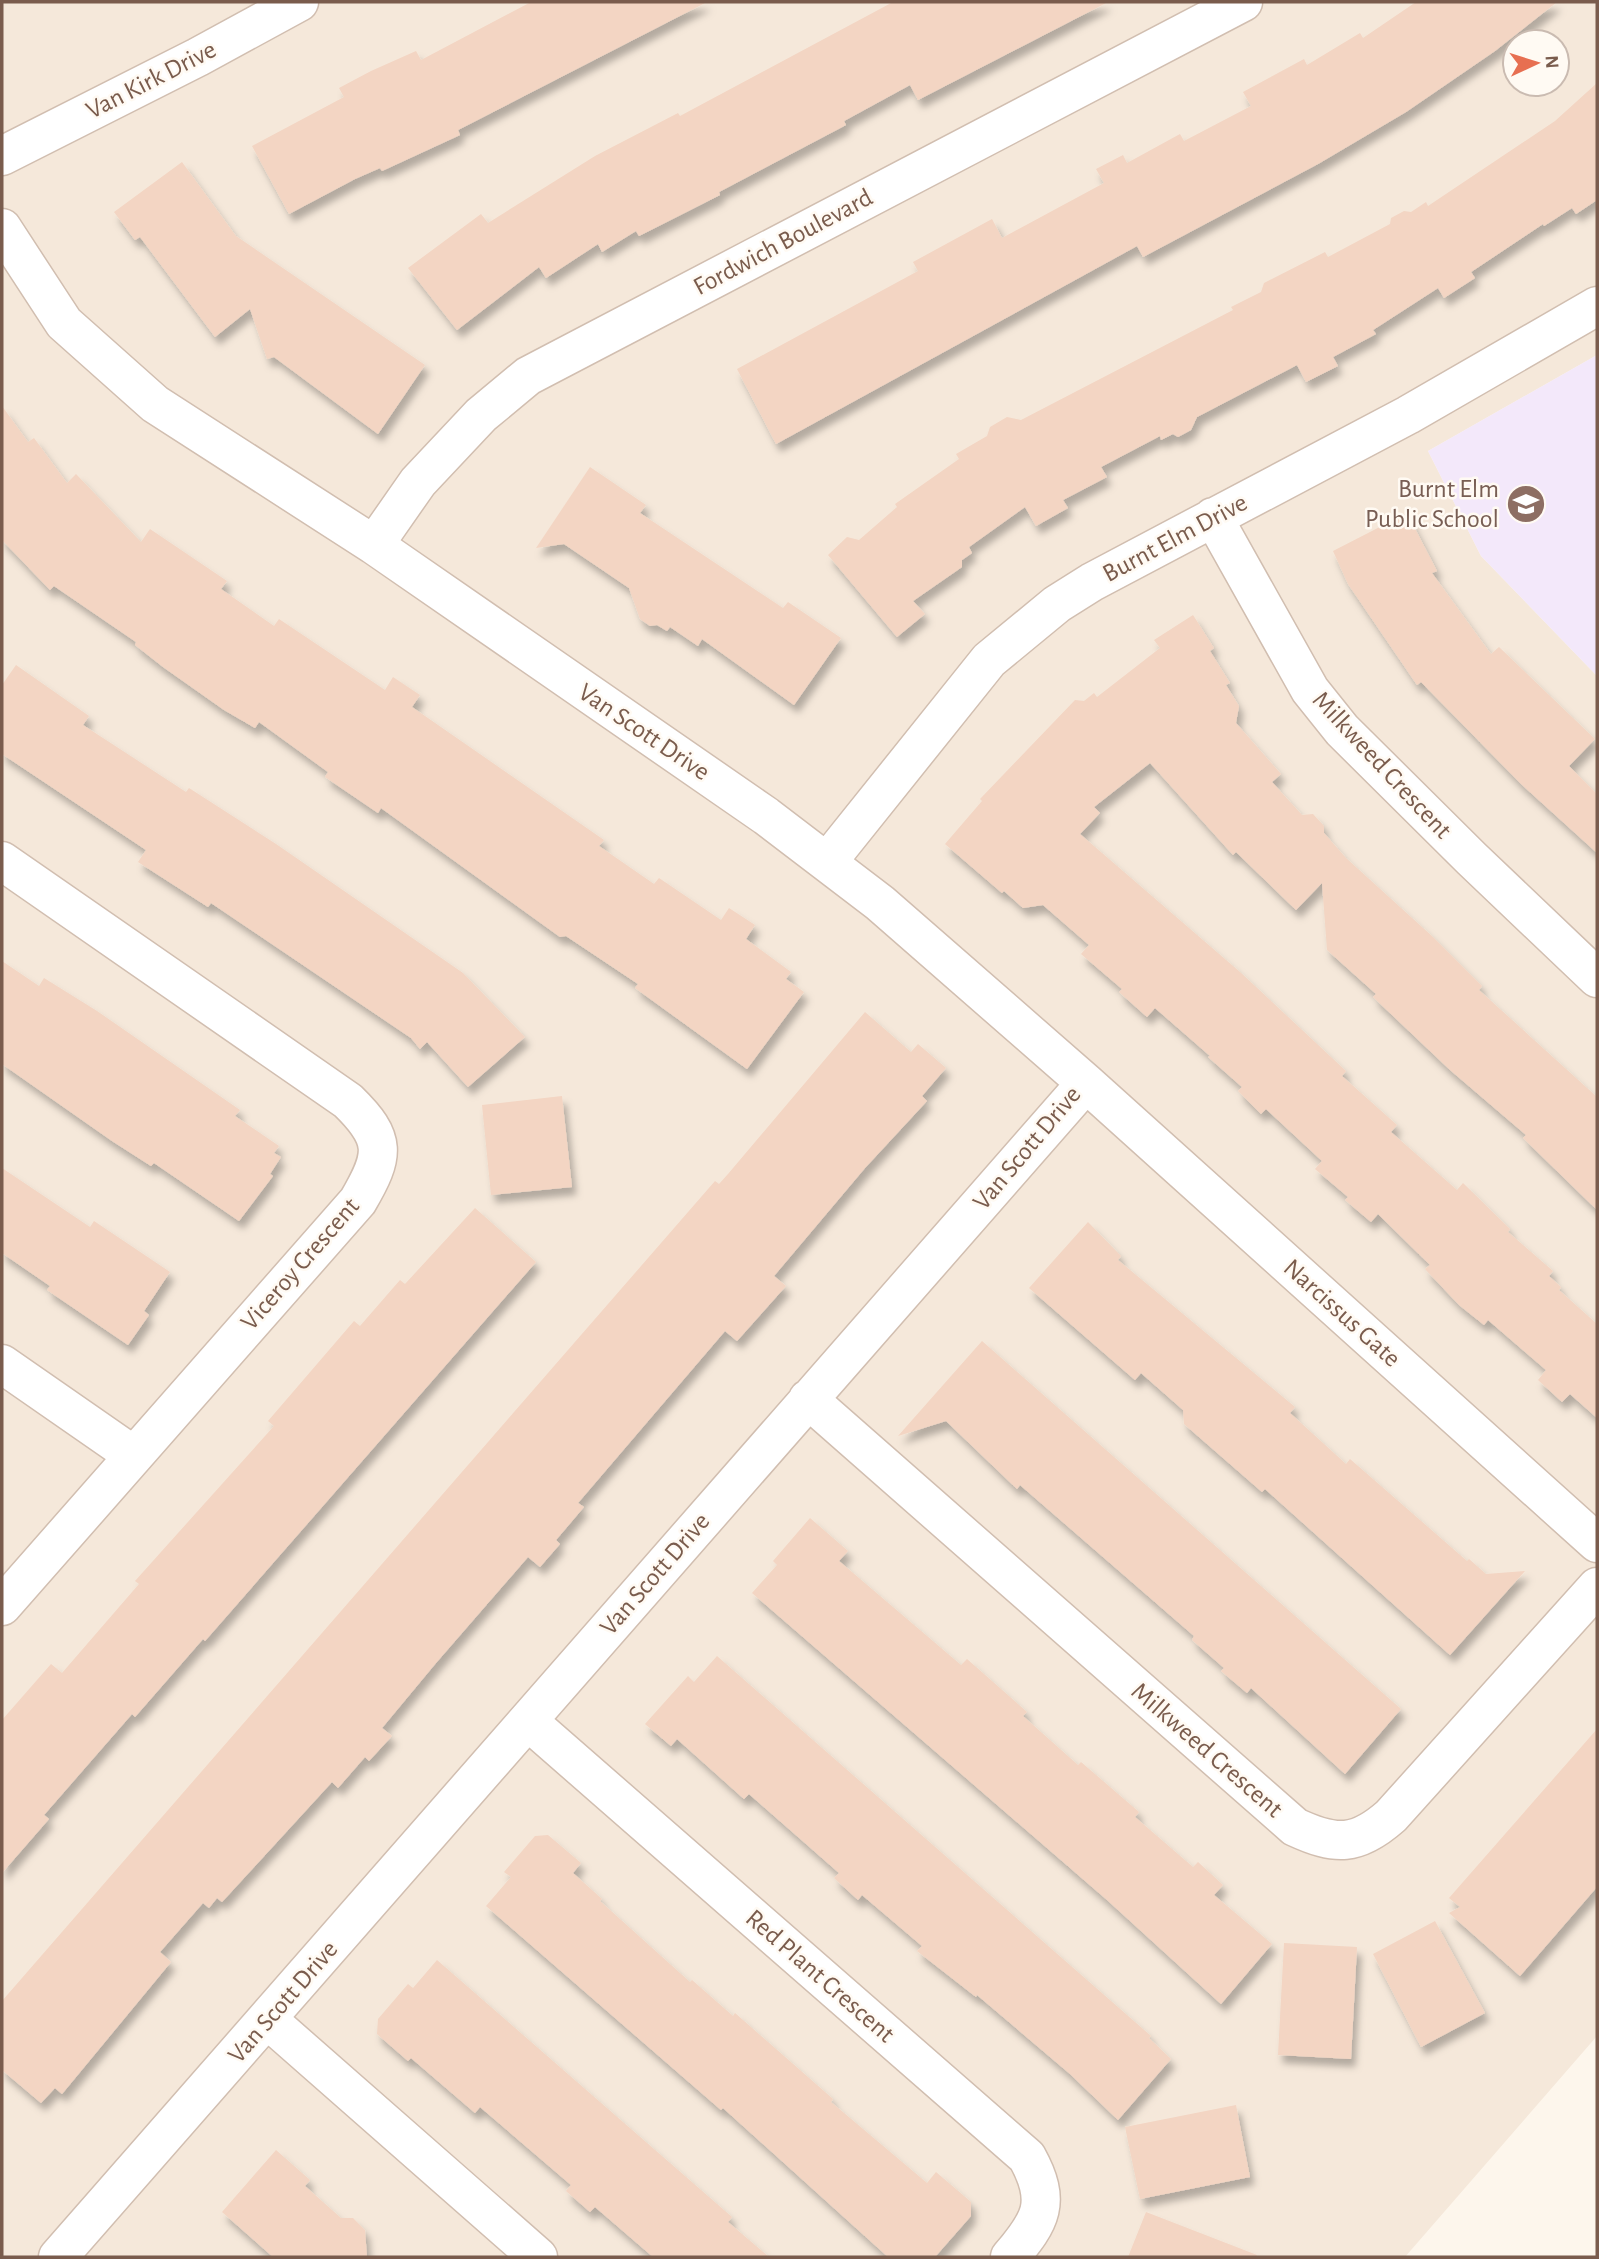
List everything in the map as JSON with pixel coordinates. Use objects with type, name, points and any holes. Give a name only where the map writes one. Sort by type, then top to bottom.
[{"type":"street","name":"Van Kirk Drive","points":[[2,156],[198,57],[299,2]]},
{"type":"street","name":"Fordwich Boulevard","points":[[374,545],[418,482],[481,415],[528,376],[1244,2]]},
{"type":"street","name":"Van Scott Drive","points":[[2,228],[64,323],[155,404],[374,545],[828,861],[1086,1083],[58,2257]]},
{"type":"street","name":"Burnt Elm Drive","points":[[828,861],[966,687],[1018,634],[1092,582],[1420,408],[1597,306]]},
{"type":"street","name":"Milkweed Crescent","points":[[1213,517],[1310,690],[1342,730],[1597,978]]},
{"type":"street","name":"Viceroy Crescent","points":[[2,861],[348,1101],[370,1122],[376,1137],[378,1154],[370,1179],[358,1201],[2,1606]]},
{"type":"street","name":"Narcissus Gate","points":[[1086,1083],[1597,1543]]},
{"type":"street","points":[[2,1364],[133,1455]]},
{"type":"street","name":"Milkweed Crescent","points":[[808,1399],[1295,1827],[1315,1836],[1352,1841],[1371,1833],[1391,1816],[1597,1587]]},
{"type":"street","name":"Red Plant Crescent","points":[[528,1721],[1027,2157],[1042,2193],[1040,2215],[1033,2231],[1010,2257]]},
{"type":"street","points":[[267,2019],[538,2257]]},
{"type":"shaded area","points":[[2,2],[1597,2],[1597,355],[1428,451],[1481,556],[1597,676],[1597,2036],[1405,2257],[2,2257]]},
{"type":"shaded area","name":"Burnt Elm Public School","points":[[1597,355],[1597,676],[1481,556],[1428,451]]},
{"type":"building","points":[[531,2],[707,2],[458,130],[460,135],[382,171],[380,168],[355,179],[289,214],[252,146],[344,97],[339,88],[371,71],[416,51],[421,60]]},
{"type":"building","points":[[893,2],[1108,2],[918,100],[910,85],[844,121],[846,125],[719,192],[720,195],[639,236],[636,231],[602,252],[598,244],[546,278],[539,267],[457,330],[408,268],[481,214],[488,223],[595,156],[678,113],[680,116]]},
{"type":"building","points":[[1416,2],[1557,2],[1524,28],[1501,28],[1501,46],[1495,51],[1406,112],[1318,164],[1143,257],[1137,246],[776,444],[737,369],[918,271],[913,262],[992,219],[1002,238],[1104,183],[1096,169],[1123,155],[1127,163],[1180,134],[1184,141],[1251,106],[1243,92],[1304,59],[1307,65],[1360,33],[1363,38]]},
{"type":"building","points":[[1597,83],[1597,200],[1576,214],[1572,208],[1544,226],[1543,224],[1471,272],[1475,278],[1444,298],[1438,288],[1373,330],[1376,334],[1333,357],[1338,366],[1306,382],[1297,365],[1197,417],[1191,430],[1178,437],[1173,434],[1161,440],[1160,436],[1101,467],[1107,477],[1063,500],[1068,508],[1036,526],[1025,507],[969,547],[972,553],[962,560],[962,567],[913,601],[925,614],[897,637],[828,555],[847,537],[859,540],[897,507],[895,504],[959,459],[956,454],[987,436],[990,427],[1007,417],[1021,420],[1233,310],[1231,307],[1261,292],[1264,283],[1325,252],[1328,257],[1390,224],[1391,218],[1404,211],[1411,212],[1426,202],[1428,206],[1555,121]]},
{"type":"building","points":[[182,162],[236,236],[425,365],[378,434],[274,357],[267,359],[250,309],[215,337],[140,237],[135,240],[114,212]]},
{"type":"building","points":[[2,406],[28,442],[34,438],[67,483],[76,474],[141,542],[150,529],[227,581],[221,589],[274,626],[279,619],[385,690],[393,677],[420,695],[412,707],[604,840],[599,846],[654,884],[659,878],[721,920],[729,908],[755,925],[746,939],[791,972],[786,979],[804,992],[747,1069],[635,988],[638,984],[566,936],[560,937],[381,808],[378,813],[325,777],[328,772],[259,722],[255,728],[224,710],[163,667],[135,645],[136,642],[54,586],[50,590],[2,540]]},
{"type":"building","points":[[590,467],[646,505],[640,513],[783,608],[788,602],[841,638],[794,705],[702,639],[698,646],[670,627],[667,631],[657,625],[650,626],[640,619],[629,588],[564,544],[536,548]]},
{"type":"building","points":[[1407,513],[1437,571],[1432,573],[1491,654],[1499,647],[1595,739],[1569,766],[1597,794],[1597,853],[1521,784],[1421,682],[1417,685],[1348,584],[1333,551]]},
{"type":"building","points":[[1193,615],[1214,648],[1210,651],[1230,683],[1226,685],[1239,706],[1236,723],[1281,774],[1272,782],[1302,815],[1313,814],[1324,826],[1324,833],[1346,858],[1433,937],[1482,986],[1479,990],[1597,1097],[1597,1210],[1523,1138],[1526,1135],[1450,1070],[1373,997],[1376,994],[1327,950],[1322,883],[1296,910],[1236,852],[1233,855],[1150,763],[1094,807],[1100,813],[1080,834],[1240,972],[1346,1071],[1342,1076],[1397,1125],[1391,1132],[1457,1190],[1463,1183],[1510,1229],[1508,1232],[1553,1271],[1549,1276],[1561,1287],[1559,1290],[1597,1324],[1597,1418],[1570,1394],[1562,1402],[1538,1380],[1546,1370],[1488,1320],[1484,1325],[1459,1305],[1425,1269],[1430,1265],[1378,1214],[1371,1222],[1345,1200],[1348,1197],[1315,1169],[1322,1161],[1266,1109],[1261,1114],[1238,1091],[1242,1087],[1208,1057],[1210,1056],[1155,1008],[1147,1017],[1119,992],[1122,989],[1081,954],[1089,945],[1043,905],[1023,908],[945,844],[982,801],[980,799],[1075,700],[1084,701],[1094,693],[1097,697],[1160,648],[1154,640]]},
{"type":"building","points":[[16,665],[89,716],[83,725],[186,792],[189,788],[276,844],[463,973],[525,1037],[468,1087],[427,1042],[420,1049],[411,1038],[211,903],[208,907],[138,862],[146,850],[2,754],[2,685]]},
{"type":"building","points":[[2,961],[39,986],[44,978],[97,1011],[240,1110],[235,1116],[279,1146],[274,1153],[281,1157],[270,1174],[273,1176],[239,1221],[154,1163],[151,1166],[112,1141],[2,1064]]},
{"type":"building","points":[[865,1012],[911,1052],[918,1044],[946,1068],[922,1096],[927,1101],[865,1168],[774,1276],[786,1286],[737,1341],[725,1331],[578,1503],[584,1507],[556,1540],[560,1544],[540,1567],[528,1557],[436,1663],[382,1728],[392,1736],[369,1761],[365,1757],[338,1788],[332,1782],[222,1902],[217,1898],[209,1908],[203,1903],[160,1952],[171,1962],[62,2094],[55,2088],[41,2103],[2,2070],[2,2001],[715,1181],[719,1184],[728,1174]]},
{"type":"building","points":[[562,1096],[572,1187],[491,1195],[482,1105]]},
{"type":"building","points":[[2,1168],[90,1227],[94,1221],[170,1272],[144,1311],[149,1315],[128,1345],[47,1290],[50,1286],[2,1253]]},
{"type":"building","points":[[475,1208],[536,1262],[205,1641],[203,1639],[135,1717],[132,1714],[44,1815],[49,1819],[2,1873],[2,1720],[51,1664],[62,1673],[139,1584],[135,1581],[274,1426],[268,1421],[354,1321],[360,1326],[400,1280],[405,1284]]},
{"type":"building","points":[[1088,1222],[1121,1256],[1118,1260],[1295,1407],[1290,1413],[1346,1464],[1350,1459],[1467,1561],[1469,1559],[1486,1574],[1525,1571],[1450,1655],[1265,1489],[1262,1492],[1184,1424],[1183,1410],[1141,1373],[1135,1380],[1029,1288]]},
{"type":"building","points":[[982,1341],[1401,1709],[1345,1774],[1251,1688],[1247,1693],[1221,1671],[1224,1668],[1192,1640],[1194,1636],[1020,1485],[1017,1489],[946,1421],[898,1436]]},
{"type":"building","points":[[810,1518],[848,1551],[839,1561],[961,1665],[967,1659],[1027,1712],[1023,1716],[1078,1765],[1081,1762],[1139,1812],[1135,1817],[1193,1867],[1198,1862],[1223,1885],[1214,1895],[1272,1944],[1221,2004],[1107,1900],[752,1593],[777,1565],[773,1561]]},
{"type":"building","points":[[717,1656],[1151,2036],[1149,2038],[1171,2059],[1118,2120],[1070,2074],[977,1995],[976,1997],[917,1951],[922,1946],[862,1895],[858,1900],[834,1878],[839,1873],[749,1794],[744,1799],[677,1739],[671,1746],[645,1724],[688,1676],[694,1682]]},
{"type":"building","points":[[1597,1729],[1597,1887],[1520,1976],[1449,1913],[1460,1907],[1449,1898]]},
{"type":"building","points":[[548,1835],[581,1863],[573,1873],[602,1899],[600,1901],[690,1982],[692,1980],[733,2016],[735,2013],[833,2099],[831,2102],[927,2183],[936,2172],[971,2202],[971,2216],[935,2257],[888,2257],[723,2108],[721,2110],[486,1906],[511,1877],[504,1872],[535,1836]]},
{"type":"building","points":[[1435,1921],[1485,2013],[1421,2047],[1373,1954]]},
{"type":"building","points":[[1284,1943],[1357,1947],[1351,2059],[1278,2055]]},
{"type":"building","points":[[437,1960],[732,2217],[728,2222],[769,2257],[653,2257],[595,2207],[590,2212],[566,2191],[571,2185],[480,2107],[475,2113],[411,2058],[408,2061],[377,2034],[378,2019],[408,1984],[413,1988]]},
{"type":"building","points":[[1236,2105],[1250,2177],[1140,2199],[1125,2127]]},
{"type":"building","points":[[276,2150],[310,2180],[305,2186],[341,2218],[353,2218],[365,2230],[367,2257],[273,2257],[222,2212]]},
{"type":"building","points":[[1146,2212],[1257,2255],[1128,2257]]},
{"type":"place","name":"Burnt Elm Public School","points":[[1526,504]]}]
